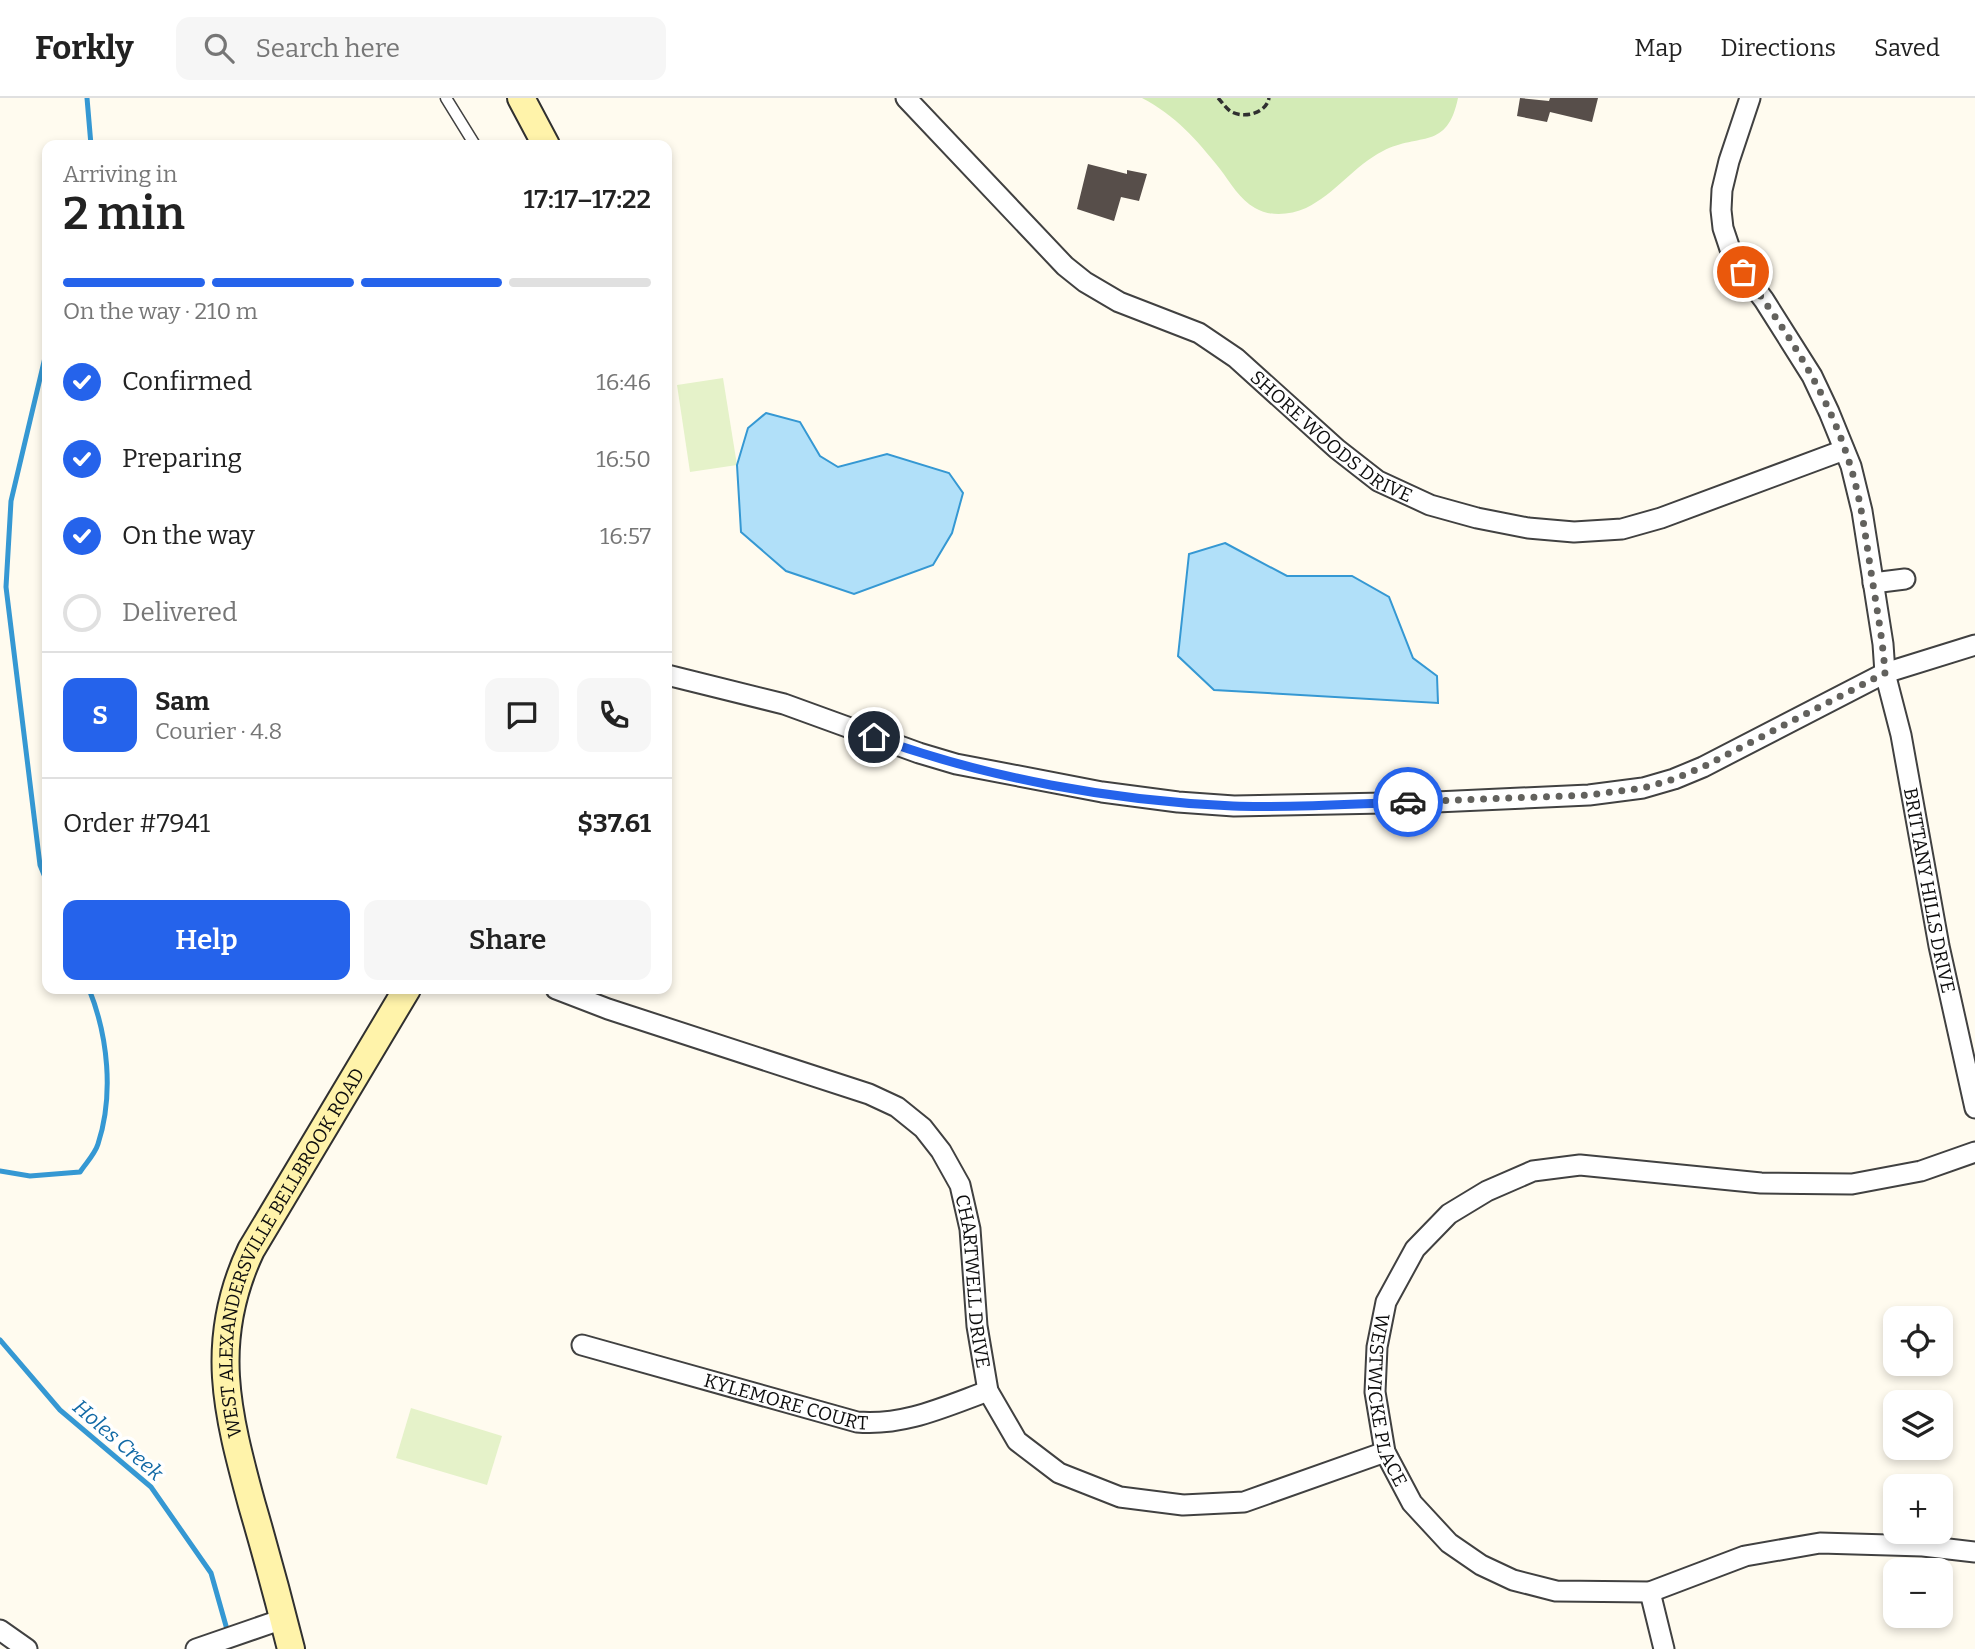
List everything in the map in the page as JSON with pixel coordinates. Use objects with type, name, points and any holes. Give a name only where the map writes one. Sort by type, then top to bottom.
[{"type":"main road","points":[[521,98],[543,140]]},
{"type":"main road","name":"WEST ALEXANDERSVILLE BELLBROOK ROAD","points":[[291,1649],[229,1410],[225,1371],[229,1314],[237,1279],[251,1250],[404,994]]},
{"type":"street","name":"SHORE WOODS DRIVE","points":[[906,98],[1065,266],[1085,282],[1119,302],[1199,334],[1236,358],[1337,449],[1378,481],[1430,505],[1528,528],[1574,532],[1622,529],[1661,518],[1844,450]]},
{"type":"street","name":"BRITTANY HILLS DRIVE","points":[[1750,98],[1722,190],[1723,228],[1730,249],[1743,272],[1812,376],[1844,450],[1862,511],[1885,673],[1901,736],[1939,946],[1975,1108]]},
{"type":"street","points":[[1873,583],[1905,579]]},
{"type":"street","points":[[672,676],[784,704],[956,764],[1102,792],[1234,806],[1589,795],[1643,788],[1703,767],[1885,673],[1975,645]]},
{"type":"street","name":"CHARTWELL DRIVE","points":[[569,994],[869,1094],[897,1107],[923,1128],[941,1151],[960,1185],[970,1229],[976,1326],[988,1391],[1017,1441],[1059,1473],[1120,1497],[1184,1505],[1244,1502],[1385,1452]]},
{"type":"street","name":"WESTWICKE PLACE","points":[[1975,1152],[1921,1171],[1852,1184],[1761,1183],[1580,1165],[1533,1171],[1487,1191],[1449,1214],[1415,1249],[1386,1302],[1377,1348],[1375,1392],[1385,1452],[1412,1503],[1449,1543],[1481,1565],[1513,1580],[1556,1591],[1650,1592],[1745,1556],[1821,1543],[1923,1546],[1975,1552]]},
{"type":"street","name":"KYLEMORE COURT","points":[[582,1345],[857,1422],[880,1424],[909,1419],[988,1391]]},
{"type":"street","points":[[1650,1592],[1664,1649]]},
{"type":"street","points":[[200,1648],[284,1619]]},
{"type":"street","points":[[0,1630],[27,1649]]},
{"type":"lane","points":[[446,98],[472,140]]},
{"type":"path","points":[[1218,98],[1233,112],[1245,114],[1260,111],[1269,98]]},
{"type":"green space","points":[[1142,98],[1458,98],[1453,115],[1439,133],[1383,151],[1316,202],[1300,210],[1280,214],[1267,213],[1250,205],[1185,129]]},
{"type":"green space","points":[[723,378],[737,465],[690,472],[677,385]]},
{"type":"green space","points":[[411,1408],[502,1436],[487,1485],[396,1458]]},
{"type":"water","points":[[766,413],[800,422],[820,456],[838,467],[887,454],[949,473],[963,493],[952,533],[933,565],[854,594],[786,571],[741,532],[737,465],[748,428]]},
{"type":"water","points":[[1225,543],[1287,576],[1352,576],[1389,597],[1413,658],[1437,676],[1438,703],[1214,690],[1178,656],[1189,554]]},
{"type":"building","points":[[1520,98],[1549,101],[1550,98],[1598,98],[1592,122],[1550,112],[1547,122],[1517,116]]},
{"type":"building","points":[[1088,164],[1127,174],[1127,170],[1147,174],[1139,201],[1121,197],[1114,221],[1077,209]]},
{"type":"waterway","name":"Holes Creek","points":[[87,98],[91,140]]},
{"type":"waterway","name":"Holes Creek","points":[[42,370],[11,501],[6,587],[42,870]]},
{"type":"waterway","name":"Holes Creek","points":[[0,1171],[30,1176],[80,1172],[97,1148],[106,1106],[107,1066],[101,1026],[91,994]]},
{"type":"waterway","name":"Holes Creek","points":[[0,1340],[60,1410],[151,1487],[211,1573],[228,1633]]},
{"type":"way so far","points":[[1408,802],[1589,795],[1643,788],[1703,767],[1885,673],[1862,511],[1851,466],[1812,376],[1743,272]]},
{"type":"route","points":[[874,737],[956,764],[1010,776],[1178,802],[1234,806],[1408,802]]}]
